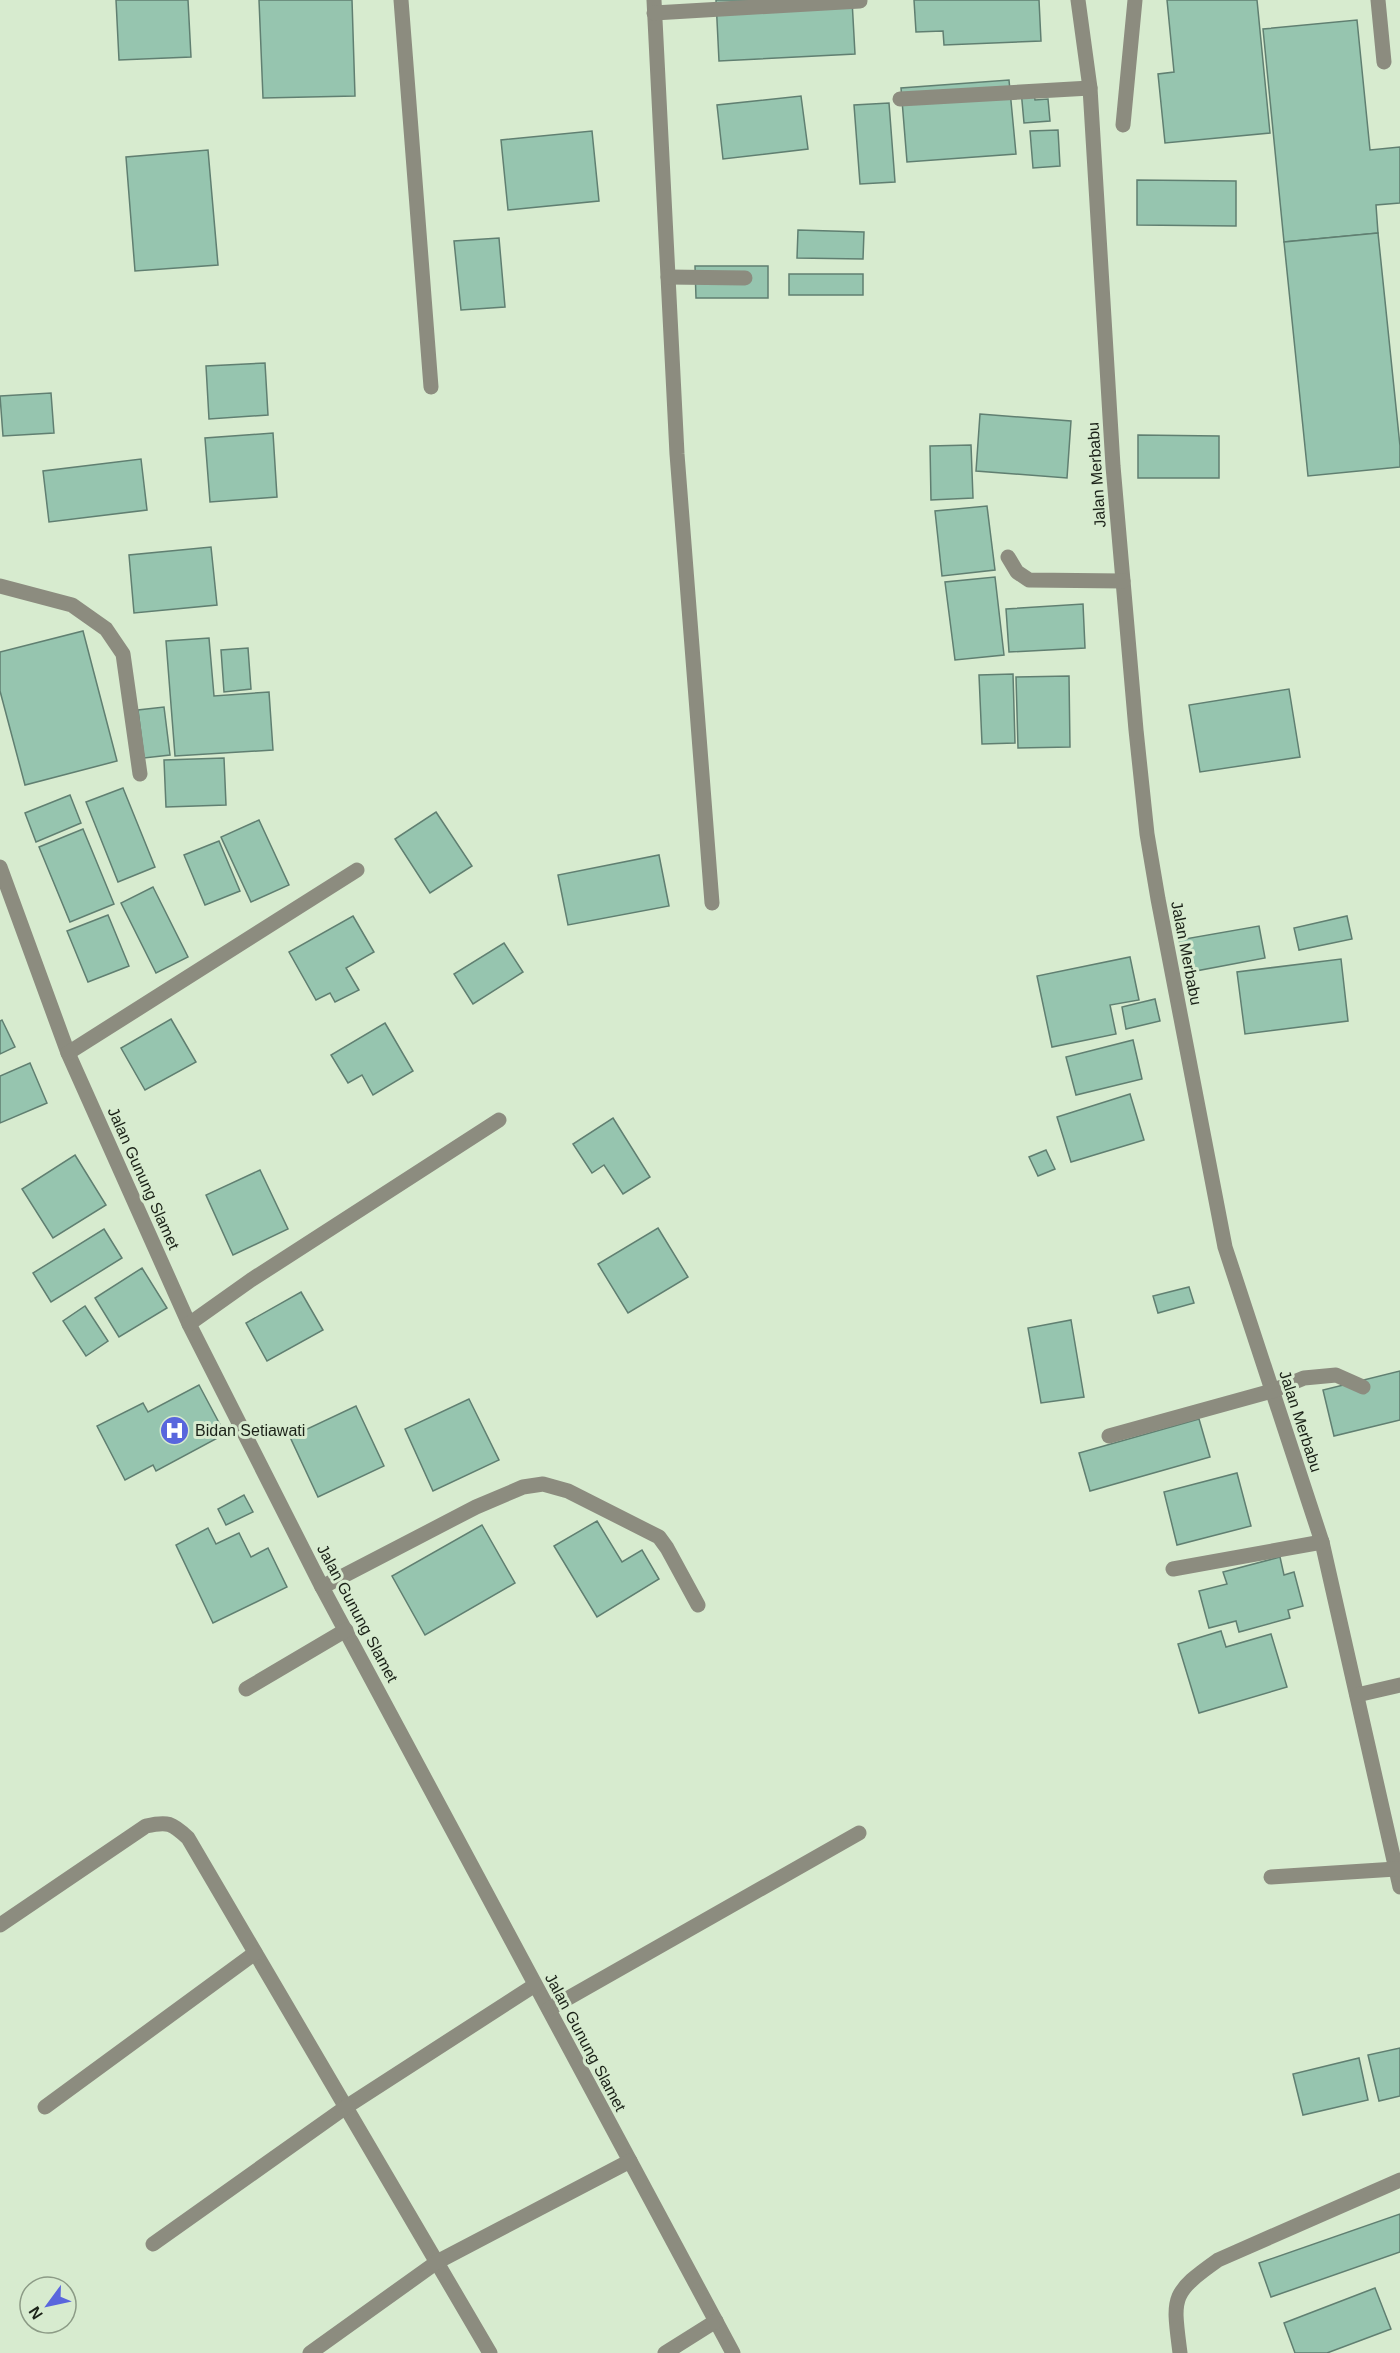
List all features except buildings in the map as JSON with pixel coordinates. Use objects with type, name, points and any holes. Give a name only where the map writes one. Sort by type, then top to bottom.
[{"type":"street","points":[[401,0],[431,387]]},
{"type":"street","name":"Jalan Merbabu","points":[[1078,0],[1090,88],[1112,455],[1137,742],[1147,834],[1158,899],[1225,1247],[1322,1542],[1357,1695],[1396,1849],[1396,1869],[1400,1887]]},
{"type":"street","points":[[1123,125],[1135,0]]},
{"type":"street","points":[[1378,0],[1384,62]]},
{"type":"street","points":[[712,903],[677,454],[654,7],[860,1]]},
{"type":"street","points":[[900,99],[1090,88]]},
{"type":"street","points":[[668,277],[745,278]]},
{"type":"street","points":[[1008,557],[1017,572],[1029,580],[1123,581]]},
{"type":"street","points":[[0,586],[72,605],[106,628],[123,654],[140,774]]},
{"type":"street","name":"Jalan Gunung Slamet","points":[[0,867],[68,1053],[189,1324],[322,1587],[733,2353]]},
{"type":"street","points":[[68,1053],[357,870]]},
{"type":"street","points":[[189,1324],[251,1280],[499,1120]]},
{"type":"street","points":[[1109,1436],[1272,1391],[1304,1378],[1336,1375],[1363,1387]]},
{"type":"street","points":[[322,1587],[476,1508],[523,1487],[543,1484],[568,1491],[658,1537],[667,1548],[698,1605]]},
{"type":"street","points":[[1173,1569],[1322,1542]]},
{"type":"street","points":[[246,1689],[346,1630]]},
{"type":"street","points":[[1357,1695],[1400,1685]]},
{"type":"street","points":[[0,1925],[147,1826],[163,1822],[175,1826],[188,1838],[490,2353]]},
{"type":"street","points":[[549,2009],[859,1833]]},
{"type":"street","points":[[1271,1877],[1396,1869]]},
{"type":"street","points":[[45,2107],[255,1953]]},
{"type":"street","points":[[153,2244],[346,2107],[535,1985]]},
{"type":"street","points":[[310,2353],[437,2262],[630,2161]]},
{"type":"street","points":[[1180,2353],[1175,2308],[1185,2285],[1196,2276],[1218,2260],[1400,2180]]},
{"type":"street","points":[[665,2353],[716,2321]]},
{"type":"place","name":"Bidan Setiawati","points":[[174,1430]]}]
